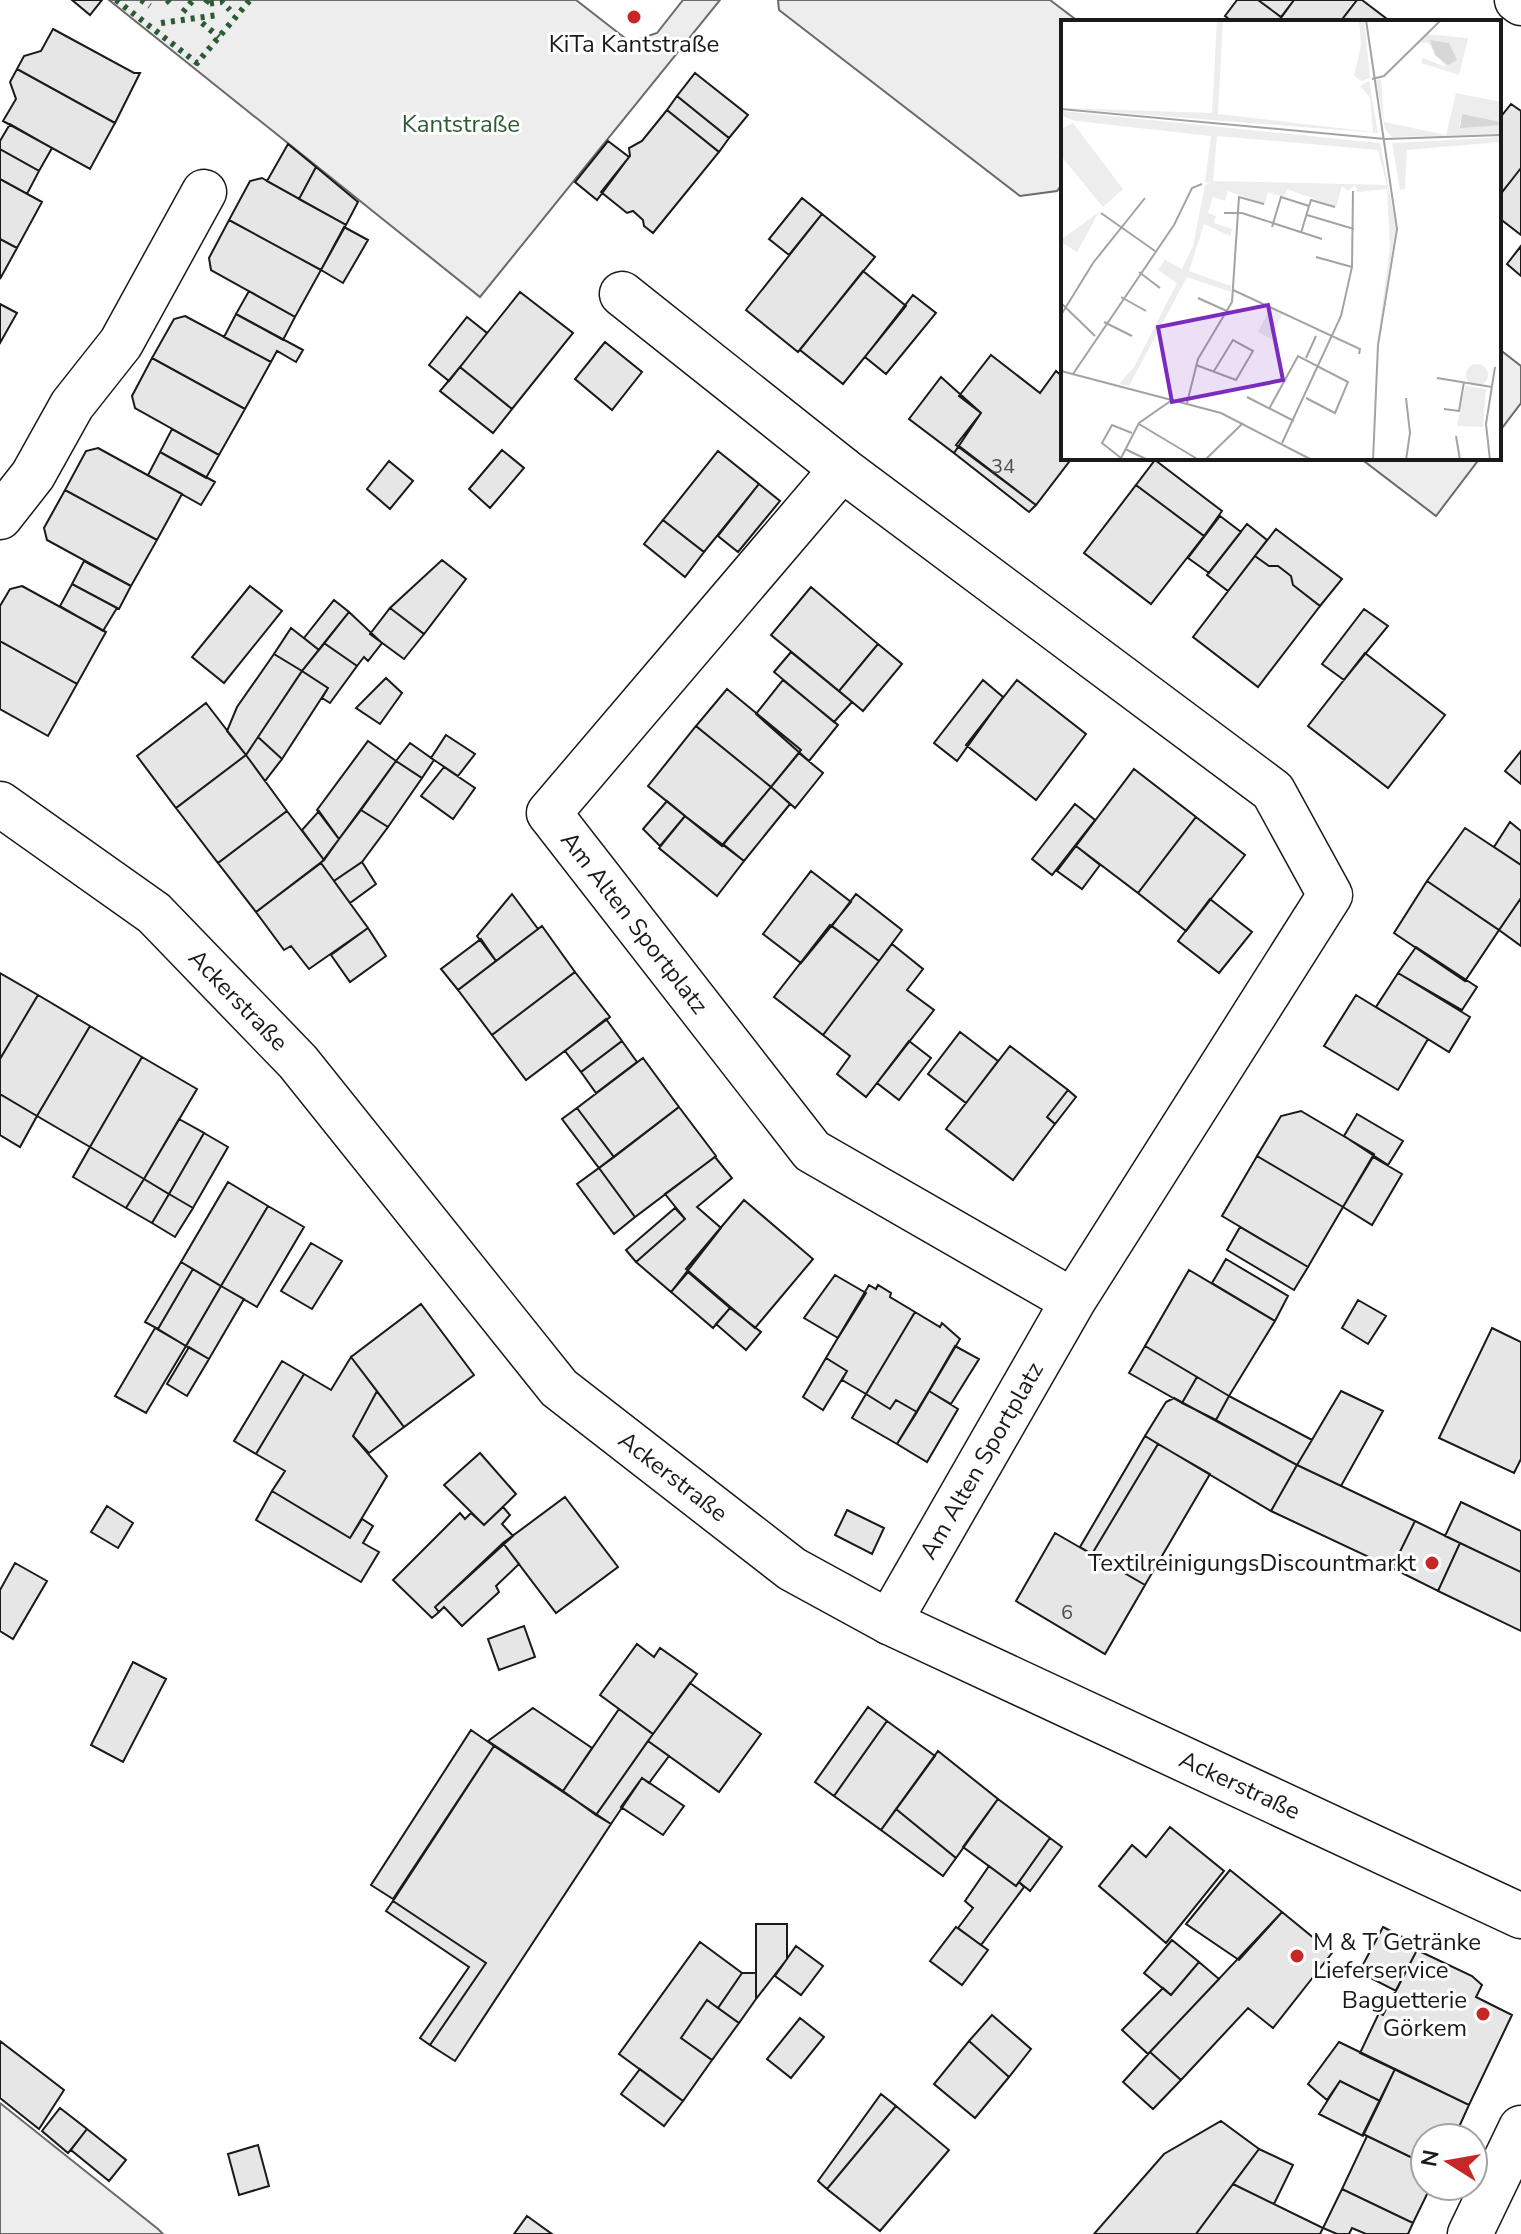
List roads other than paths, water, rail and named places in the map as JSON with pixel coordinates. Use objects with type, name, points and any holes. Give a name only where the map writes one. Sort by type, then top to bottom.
[{"type":"street","points":[[0,517],[33,475],[72,405],[121,343],[204,192]]},
{"type":"street","name":"Am Alten Sportplatz","points":[[622,294],[842,469],[1273,791],[1330,895],[1073,1301],[889,1622]]},
{"type":"street","name":"Am Alten Sportplatz","points":[[842,469],[549,813],[812,1151],[1073,1301]]},
{"type":"street","name":"Ackerstraße","points":[[0,804],[154,913],[298,1062],[559,1388],[792,1569],[889,1622],[1521,1916]]},
{"type":"street","points":[[1480,2227],[1521,2128]]},
{"type":"place","name":"KiTa Kantstraße","points":[[634,17]]},
{"type":"place","name":"TextilreinigungsDiscountmarkt","points":[[1432,1563]]},
{"type":"place","name":"M & T Getränke Lieferservice","points":[[1297,1956]]},
{"type":"place","name":"Baguetterie Görkem","points":[[1483,2014]]},
{"type":"park label","name":"Kantstraße","points":[[461,124]]}]
